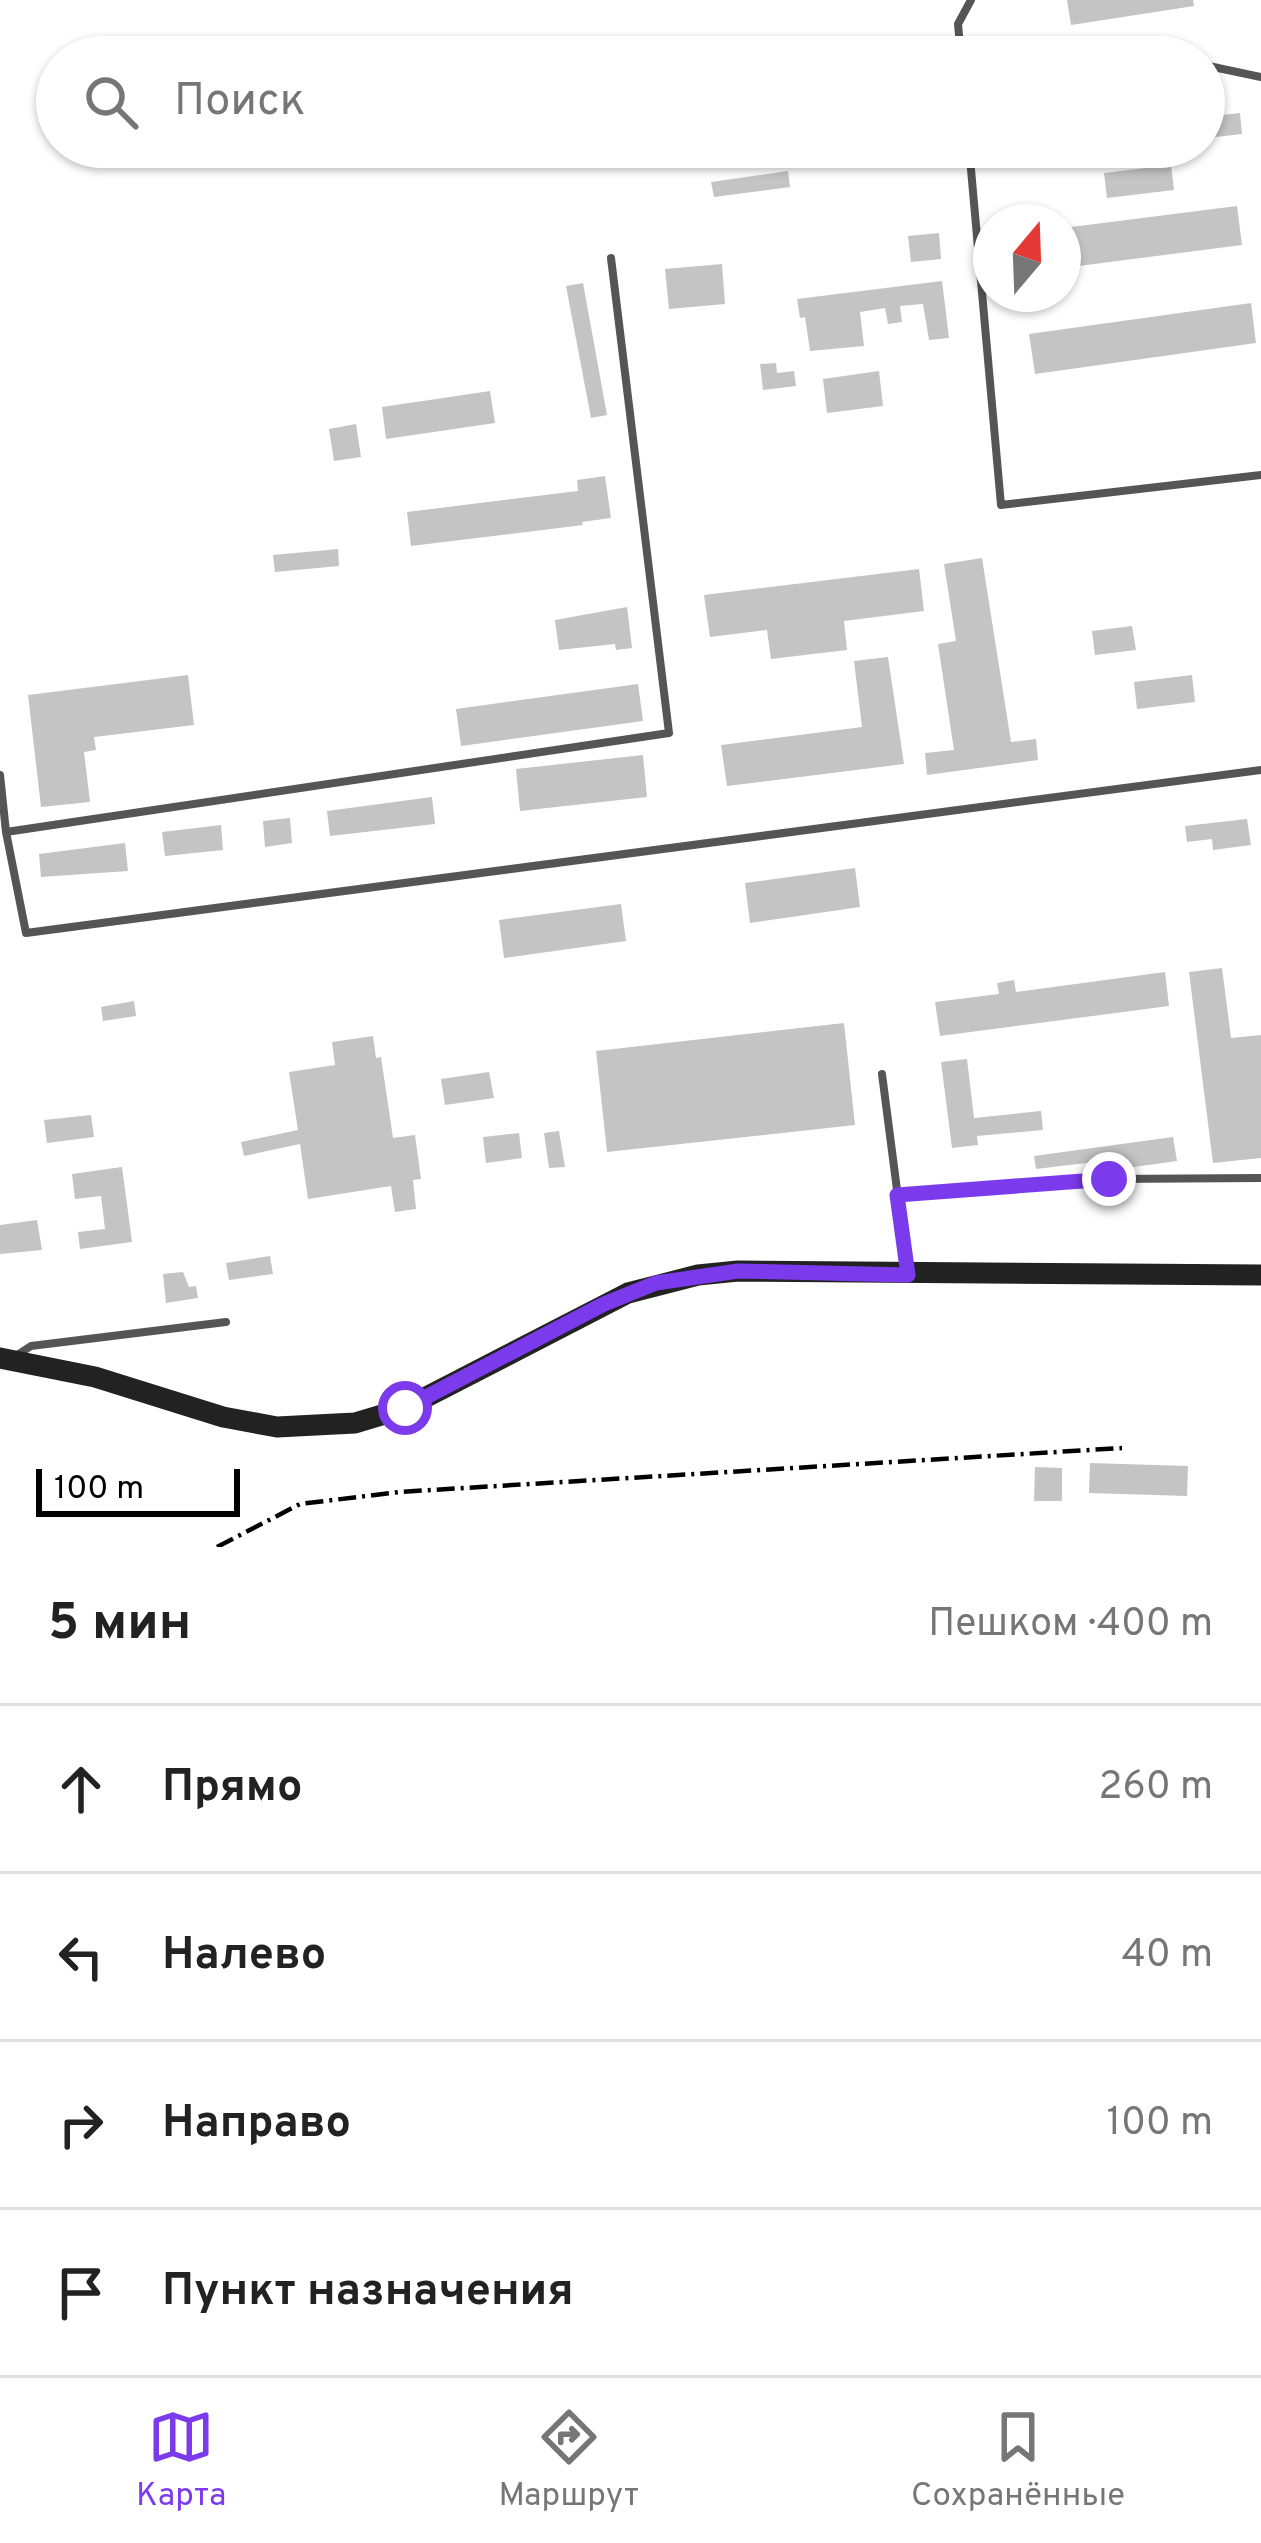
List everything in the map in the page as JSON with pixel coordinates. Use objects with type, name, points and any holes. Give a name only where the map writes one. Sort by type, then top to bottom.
[{"type":"street","points":[[6,1358],[95,1376],[223,1417],[302,1428],[355,1423],[405,1408],[566,1322],[656,1283],[738,1271],[1261,1275]]},
{"type":"lane","points":[[959,36],[958,24],[971,0]]},
{"type":"lane","points":[[1225,69],[1261,77]]},
{"type":"lane","points":[[971,168],[1001,505],[1261,475]]},
{"type":"lane","points":[[6,832],[669,733],[611,258]]},
{"type":"lane","points":[[0,775],[26,933],[1261,770]]},
{"type":"lane","points":[[882,1074],[908,1275]]},
{"type":"lane","points":[[897,1195],[1109,1179],[1261,1178]]},
{"type":"lane","points":[[6,1358],[31,1346],[226,1322]]},
{"type":"building","points":[[1067,0],[1193,0],[1194,6],[1071,25]]},
{"type":"building","points":[[1240,113],[1242,134],[1225,136],[1225,115]]},
{"type":"building","points":[[1171,168],[1174,190],[1107,198],[1104,173]]},
{"type":"building","points":[[788,171],[790,187],[714,197],[711,182]]},
{"type":"building","points":[[1237,206],[1242,245],[1081,266],[1081,226]]},
{"type":"building","points":[[939,233],[941,259],[911,262],[908,236]]},
{"type":"building","points":[[722,264],[725,304],[669,309],[665,269]]},
{"type":"building","points":[[942,281],[949,338],[929,340],[923,304],[900,306],[902,322],[888,324],[885,308],[860,312],[864,346],[810,351],[797,299]]},
{"type":"building","points":[[583,283],[607,415],[591,418],[566,286]]},
{"type":"building","points":[[1251,303],[1256,343],[1035,374],[1029,334]]},
{"type":"building","points":[[776,363],[777,373],[794,371],[796,386],[763,390],[760,364]]},
{"type":"building","points":[[879,371],[883,406],[827,413],[823,379]]},
{"type":"building","points":[[490,391],[495,423],[386,439],[382,407]]},
{"type":"building","points":[[356,424],[361,457],[334,461],[329,429]]},
{"type":"building","points":[[605,476],[611,518],[411,546],[407,512],[578,491],[577,480]]},
{"type":"building","points":[[338,549],[339,566],[275,572],[273,555]]},
{"type":"building","points":[[982,558],[1011,742],[1036,739],[1038,760],[927,775],[925,753],[954,750],[938,644],[956,641],[944,564]]},
{"type":"building","points":[[919,569],[924,611],[844,621],[847,650],[771,659],[767,630],[710,637],[704,595]]},
{"type":"building","points":[[627,607],[632,648],[616,650],[615,644],[559,650],[555,620]]},
{"type":"building","points":[[1132,626],[1136,650],[1095,655],[1092,631]]},
{"type":"building","points":[[888,657],[904,764],[727,786],[721,745],[862,727],[854,661]]},
{"type":"building","points":[[188,675],[194,725],[94,737],[96,750],[84,752],[90,802],[41,807],[28,695]]},
{"type":"building","points":[[1192,675],[1195,702],[1137,709],[1134,682]]},
{"type":"building","points":[[638,684],[643,721],[461,746],[456,709]]},
{"type":"building","points":[[643,755],[647,797],[520,811],[516,769]]},
{"type":"building","points":[[432,797],[435,824],[330,836],[327,811]]},
{"type":"building","points":[[290,818],[292,843],[265,847],[263,821]]},
{"type":"building","points":[[1247,819],[1251,845],[1213,850],[1212,839],[1187,842],[1185,826]]},
{"type":"building","points":[[221,825],[223,850],[165,856],[162,832]]},
{"type":"building","points":[[125,843],[128,871],[41,877],[39,854]]},
{"type":"building","points":[[855,868],[860,907],[750,923],[745,883]]},
{"type":"building","points":[[621,904],[626,941],[504,958],[499,920]]},
{"type":"building","points":[[1222,968],[1231,1038],[1261,1035],[1261,1158],[1213,1163],[1189,972]]},
{"type":"building","points":[[1165,972],[1169,1006],[940,1036],[935,1002],[999,994],[997,983],[1014,980],[1016,992]]},
{"type":"building","points":[[134,1001],[136,1016],[103,1021],[101,1007]]},
{"type":"building","points":[[844,1023],[855,1125],[607,1152],[596,1051]]},
{"type":"building","points":[[373,1036],[376,1058],[381,1057],[393,1138],[415,1135],[421,1179],[413,1180],[416,1209],[395,1212],[391,1186],[308,1199],[300,1144],[244,1156],[241,1142],[298,1130],[289,1072],[335,1065],[332,1042]]},
{"type":"building","points":[[967,1059],[974,1118],[1041,1111],[1043,1130],[977,1136],[978,1145],[952,1148],[941,1062]]},
{"type":"building","points":[[489,1072],[494,1098],[445,1105],[441,1079]]},
{"type":"building","points":[[91,1115],[94,1137],[47,1143],[44,1120]]},
{"type":"building","points":[[559,1131],[565,1167],[549,1168],[544,1133]]},
{"type":"building","points":[[519,1133],[522,1158],[486,1163],[483,1137]]},
{"type":"building","points":[[1173,1137],[1177,1161],[1105,1171],[1103,1161],[1036,1169],[1034,1156]]},
{"type":"building","points":[[122,1167],[132,1242],[80,1249],[78,1232],[105,1229],[101,1196],[75,1199],[72,1174]]},
{"type":"building","points":[[37,1220],[42,1250],[0,1254],[0,1225]]},
{"type":"building","points":[[270,1256],[273,1274],[229,1280],[226,1263]]},
{"type":"building","points":[[183,1272],[189,1287],[196,1286],[198,1298],[166,1303],[163,1274]]},
{"type":"building","points":[[1090,1463],[1188,1466],[1187,1496],[1089,1493]]},
{"type":"building","points":[[1035,1467],[1062,1468],[1062,1501],[1034,1501]]},
{"type":"railway","points":[[217,1547],[300,1504],[399,1492],[1122,1448]]},
{"type":"route","points":[[405,1408],[628,1292],[656,1283],[738,1271],[908,1275],[897,1195],[1109,1179]]}]
